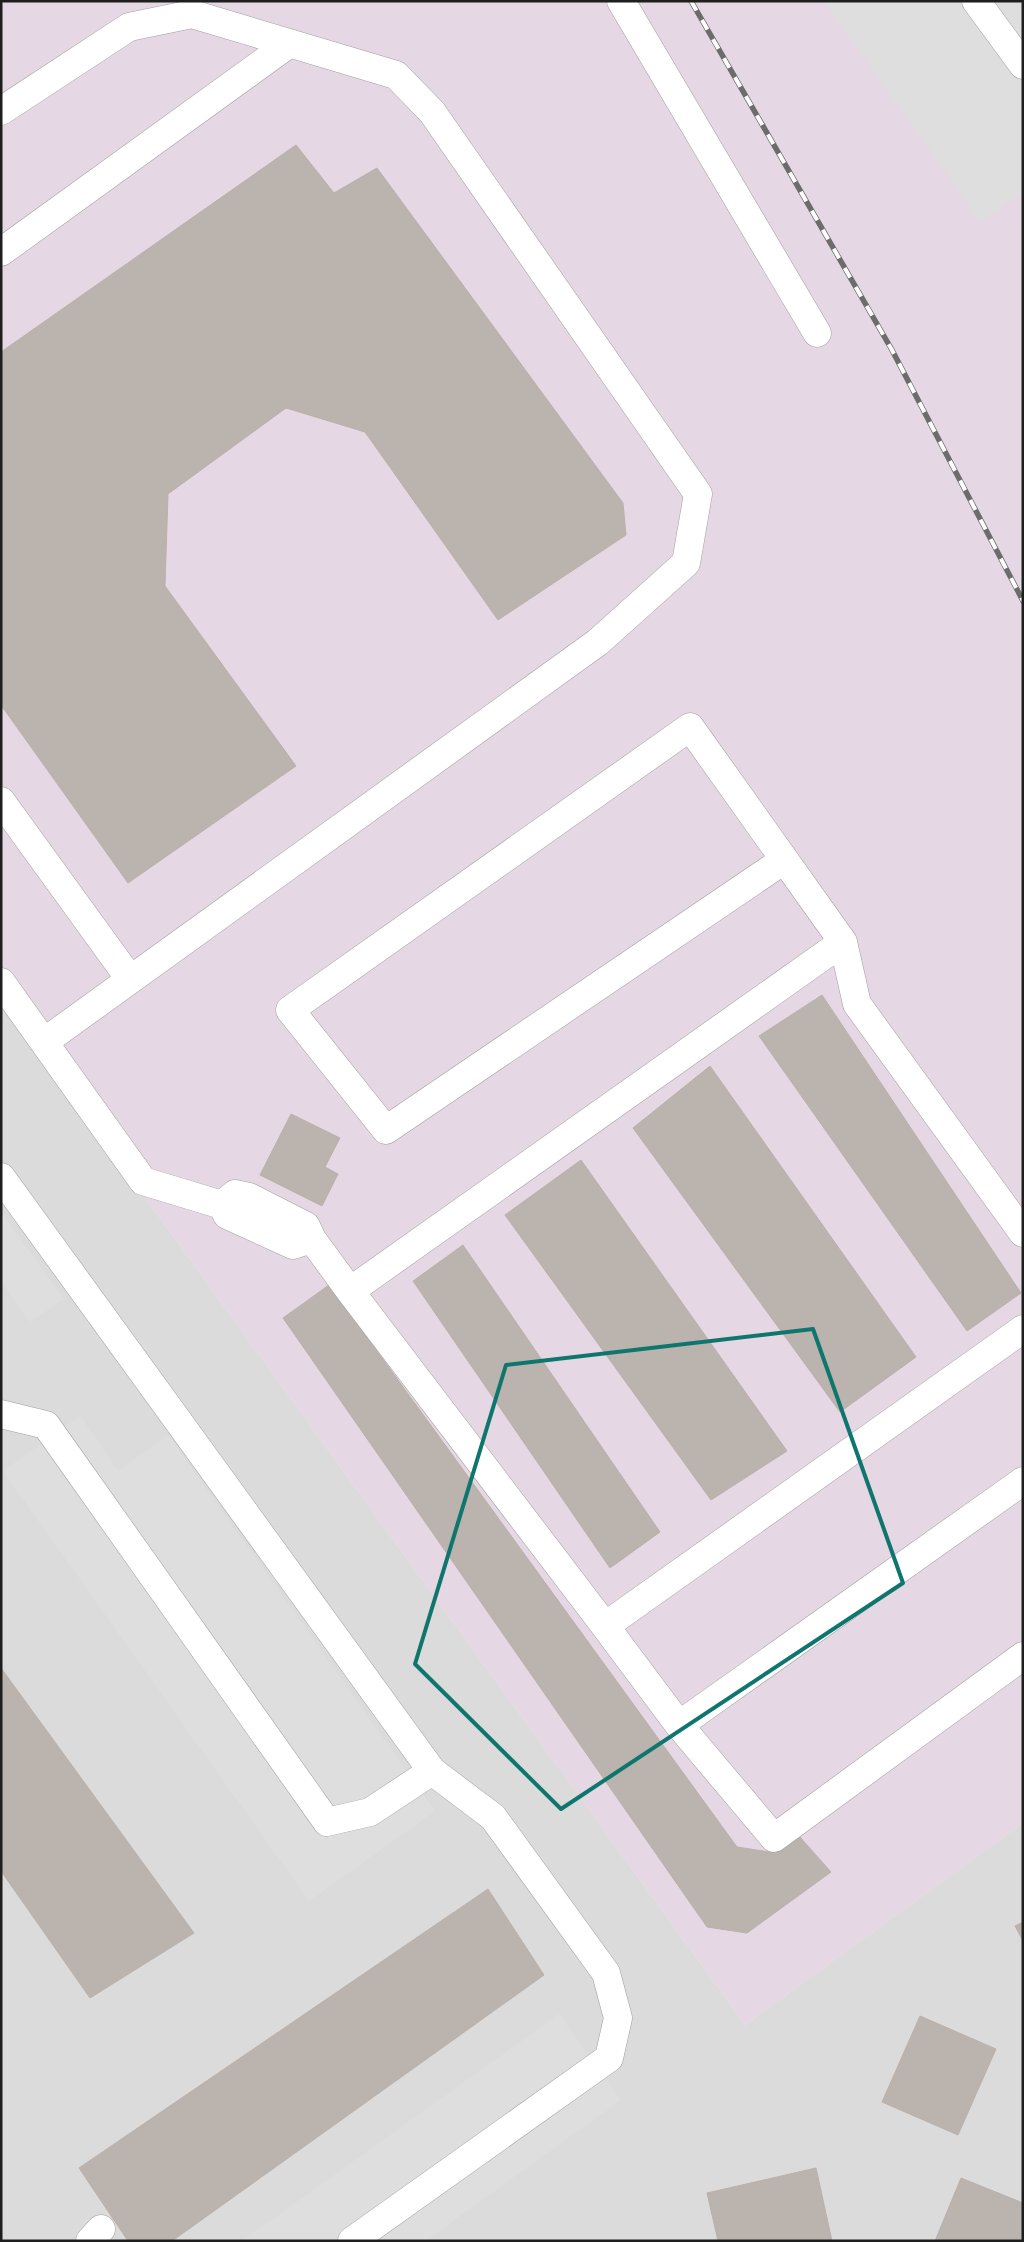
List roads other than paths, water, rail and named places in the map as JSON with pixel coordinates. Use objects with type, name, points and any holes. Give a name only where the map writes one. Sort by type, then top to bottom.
[{"type":"lane","points":[[621,1],[817,333]]},
{"type":"lane","points":[[976,1],[1023,65]]},
{"type":"lane","points":[[1,111],[129,27],[192,14],[396,75],[432,112],[698,494],[686,563],[598,642],[44,1042]]},
{"type":"lane","points":[[1,252],[290,43]]},
{"type":"lane","points":[[784,860],[386,1130],[290,1010],[690,727],[843,942],[857,1004],[1023,1233]]},
{"type":"lane","points":[[1,801],[130,979]]},
{"type":"lane","points":[[350,1291],[843,942]]},
{"type":"lane","points":[[1,982],[143,1181],[222,1205],[227,1215],[293,1245],[312,1239],[679,1725],[774,1838],[1023,1656]]},
{"type":"lane","points":[[1,1177],[432,1772],[493,1817],[606,1972],[618,2018],[609,2058],[352,2241]]},
{"type":"lane","points":[[605,1626],[1023,1329]]},
{"type":"lane","points":[[1,1414],[46,1425],[327,1822],[370,1812],[432,1772]]},
{"type":"lane","points":[[679,1725],[1023,1481]]},
{"type":"railway","points":[[691,1],[892,350],[1023,601]]}]
